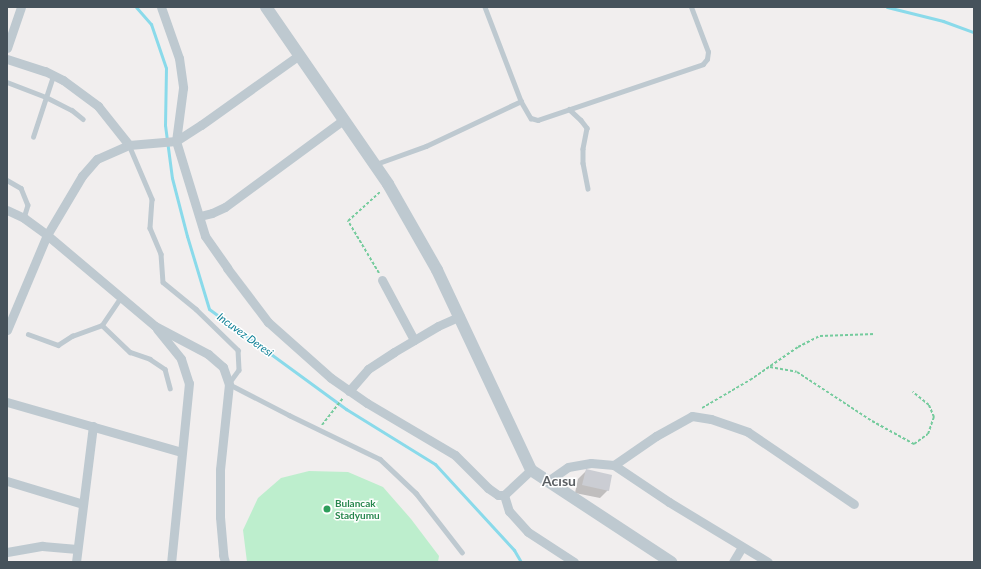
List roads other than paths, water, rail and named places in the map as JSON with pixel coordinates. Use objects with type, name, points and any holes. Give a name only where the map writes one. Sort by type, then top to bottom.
[{"type":"street","points":[[7,48],[21,7]]},
{"type":"street","points":[[161,7],[179,58],[183,88],[176,141],[205,236],[268,322],[347,393],[455,455],[488,488],[498,495],[504,495],[531,470]]},
{"type":"street","points":[[266,7],[342,120],[388,184],[437,270],[460,316],[531,470],[667,561]]},
{"type":"street","points":[[7,330],[47,236],[82,176],[97,159],[129,145],[145,142],[176,141],[201,125],[299,55]]},
{"type":"street","points":[[7,59],[53,76],[98,106],[129,145]]},
{"type":"street","points":[[200,216],[212,213],[225,207],[342,120]]},
{"type":"street","points":[[7,210],[24,218],[122,297],[155,326],[181,359],[189,383],[171,562]]},
{"type":"street","points":[[382,280],[414,340]]},
{"type":"street","points":[[347,393],[368,369],[438,326],[460,316]]},
{"type":"street","points":[[155,326],[208,354],[223,367],[229,384],[220,470],[220,517],[223,555],[225,562]]},
{"type":"street","points":[[7,402],[182,452]]},
{"type":"street","points":[[614,465],[656,436],[692,416],[710,419],[748,432],[854,504]]},
{"type":"street","points":[[76,562],[92,426]]},
{"type":"street","points":[[548,481],[568,467],[591,463],[614,465],[768,562]]},
{"type":"street","points":[[7,481],[83,504]]},
{"type":"street","points":[[504,495],[509,510],[528,532],[574,562]]},
{"type":"street","points":[[7,552],[42,546],[77,549]]},
{"type":"street","points":[[733,562],[742,547]]},
{"type":"lane","points":[[484,7],[521,100],[531,118],[538,120],[703,64],[707,59],[708,52],[691,7]]},
{"type":"lane","points":[[33,136],[53,76]]},
{"type":"lane","points":[[7,82],[46,97],[72,110],[83,120]]},
{"type":"lane","points":[[374,165],[426,146],[521,100]]},
{"type":"lane","points":[[569,109],[582,120],[587,128],[582,149],[588,189]]},
{"type":"lane","points":[[129,145],[152,199],[150,228],[161,254],[163,282],[196,309],[238,350],[239,370],[229,384],[289,415],[380,458],[416,493],[462,552]]},
{"type":"lane","points":[[7,180],[21,188],[28,205],[24,218]]},
{"type":"lane","points":[[28,334],[58,345],[72,336],[102,325],[122,297]]},
{"type":"lane","points":[[102,325],[130,352],[150,359],[165,369],[170,388]]},
{"type":"waterway","name":"Incuvez Deresi","points":[[136,7],[151,24],[166,68],[165,125],[172,178],[187,236],[209,309],[346,409],[435,464],[514,550],[521,562]]},
{"type":"waterway","points":[[887,7],[943,21],[974,32]]},
{"type":"place","name":"Bulancak Stadyumu","points":[[327,509]]},
{"type":"district","name":"Acısu","points":[[559,481]]}]
